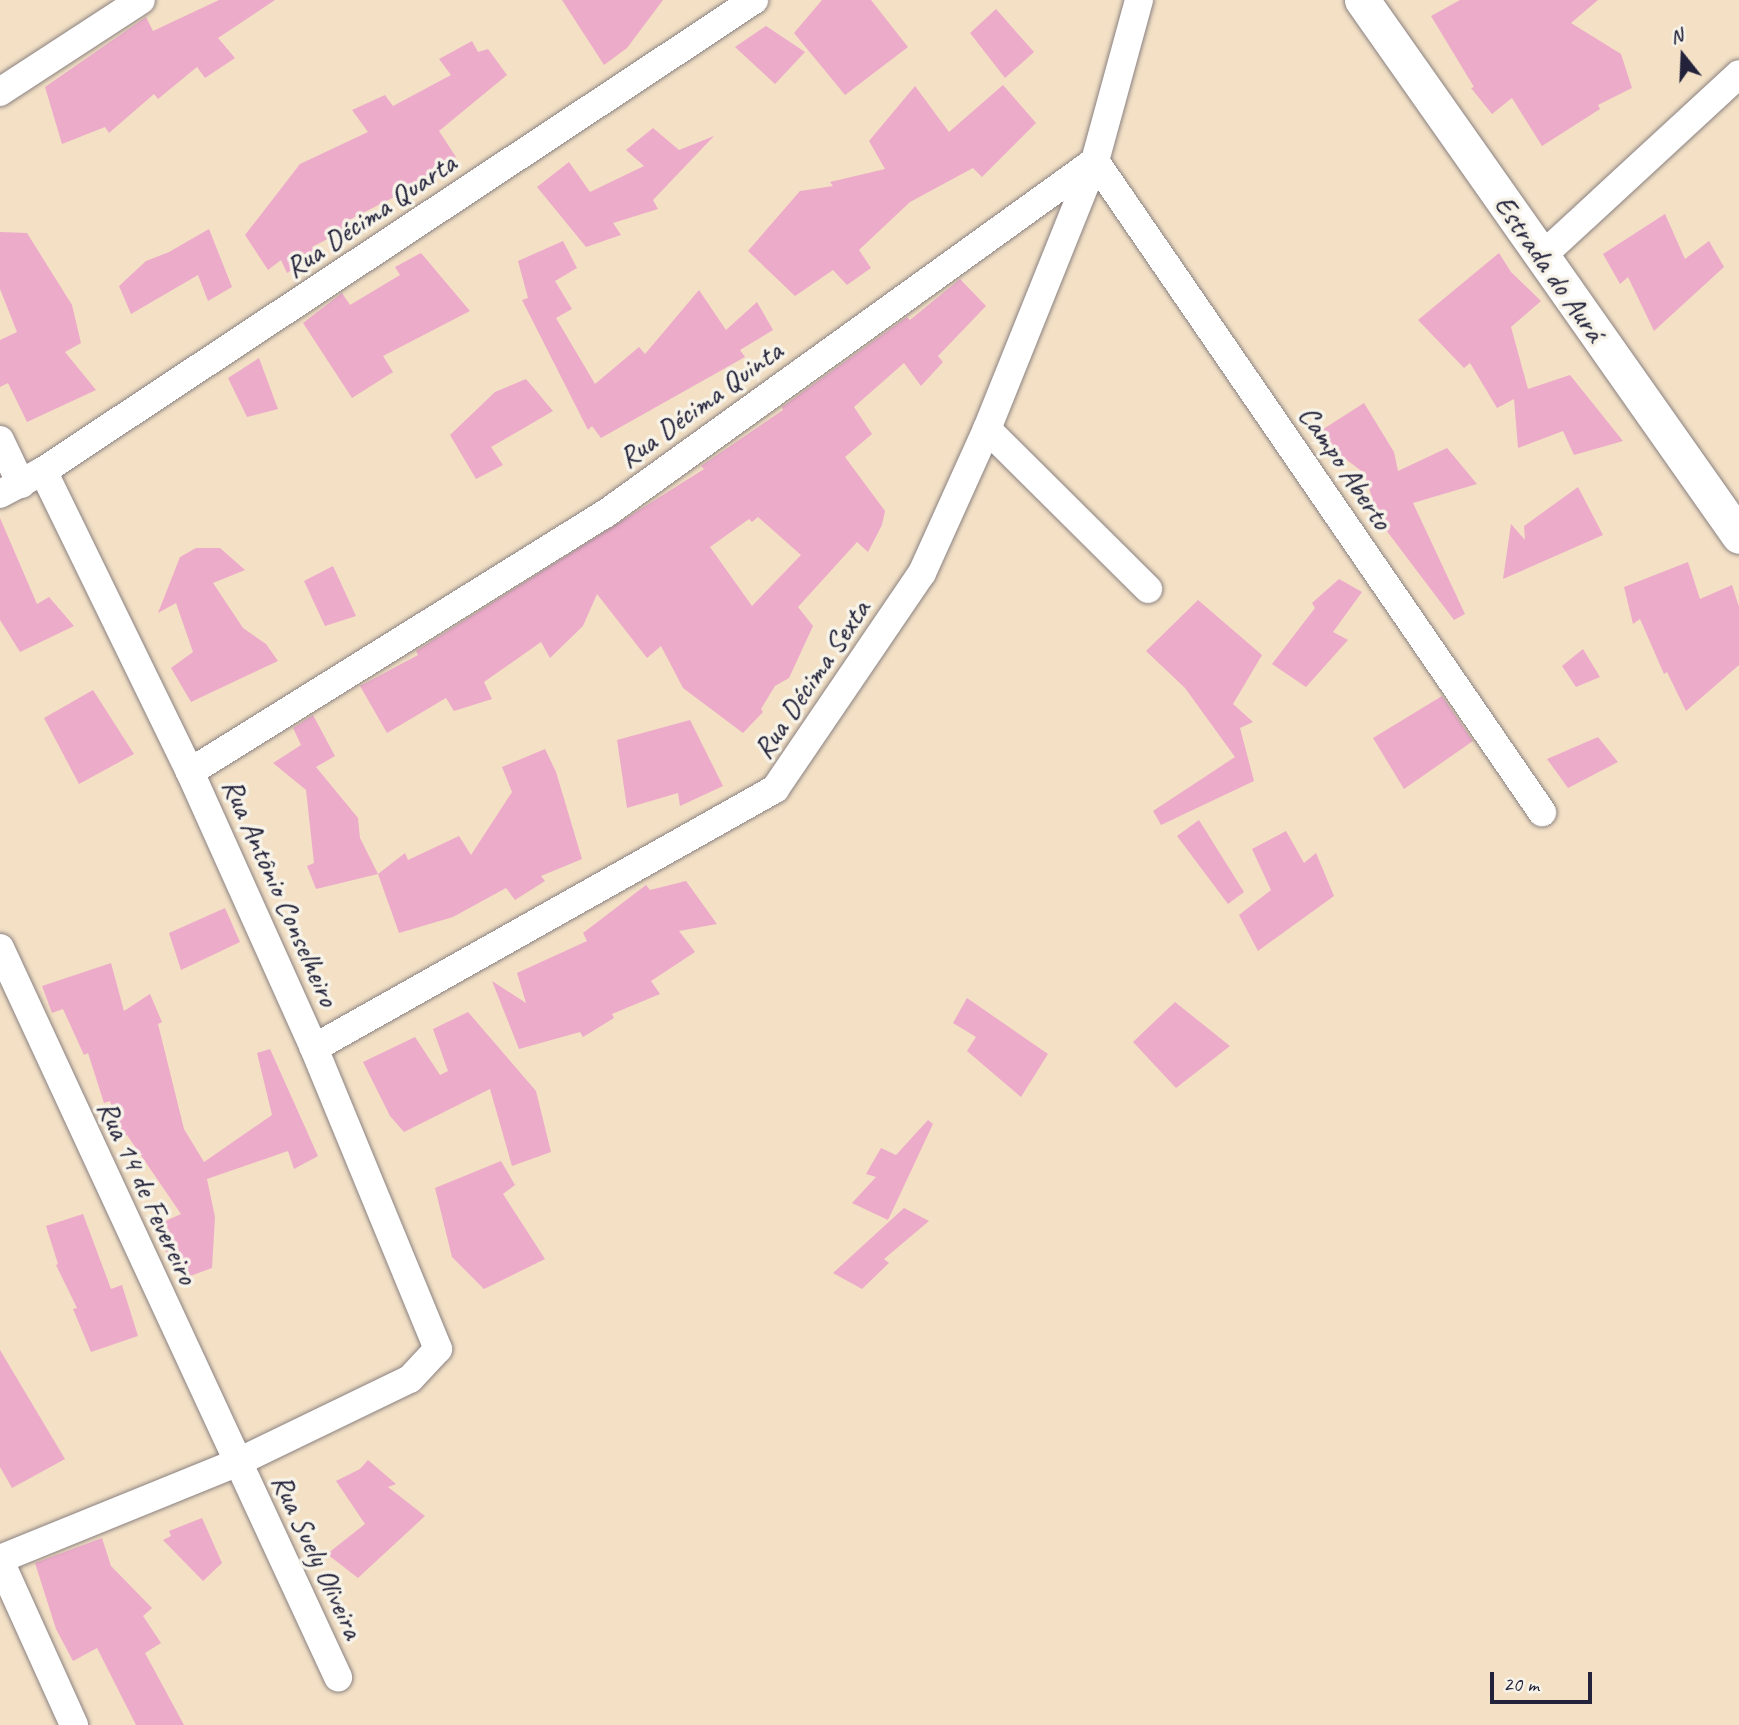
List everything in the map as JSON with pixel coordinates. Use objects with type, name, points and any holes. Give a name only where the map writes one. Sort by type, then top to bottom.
[{"type":"street","points":[[0,92],[141,0]]},
{"type":"street","name":"Rua Décima Quarta","points":[[22,483],[754,0]]},
{"type":"street","points":[[1095,161],[1139,0]]},
{"type":"street","name":"Estrada do Aurá","points":[[1362,0],[1739,536]]},
{"type":"street","points":[[1542,256],[1739,74]]},
{"type":"street","name":"Rua Décima Sexta","points":[[314,1048],[775,789],[922,573],[987,429],[1095,161]]},
{"type":"street","name":"Rua Décima Quinta","points":[[190,772],[605,514],[1095,161]]},
{"type":"street","name":"Campo Aberto","points":[[1095,161],[1542,812]]},
{"type":"street","points":[[987,429],[1147,589]]},
{"type":"street","name":"Rua Antônio Conselheiro","points":[[0,440],[22,483],[190,772],[314,1048],[438,1349],[410,1379],[236,1463]]},
{"type":"street","name":"Rua 14 de Fevereiro","points":[[0,948],[236,1463]]},
{"type":"street","points":[[74,1725],[0,1560],[236,1463]]},
{"type":"street","name":"Rua Suely Oliveira","points":[[236,1463],[258,1502],[338,1677]]},
{"type":"building","points":[[219,0],[275,0],[218,38],[235,58],[205,78],[197,67],[158,99],[154,94],[109,133],[105,127],[62,144],[45,87],[146,17],[153,31]]},
{"type":"building","points":[[562,0],[663,0],[627,48],[604,65]]},
{"type":"building","points":[[822,0],[871,0],[908,47],[845,95],[794,33]]},
{"type":"building","points":[[1460,0],[1598,0],[1571,23],[1621,54],[1632,88],[1598,105],[1600,109],[1542,146],[1512,98],[1492,114],[1471,88],[1474,87],[1431,16]]},
{"type":"building","points":[[996,9],[1034,52],[1005,78],[970,33]]},
{"type":"building","points":[[766,26],[805,52],[775,84],[735,47]]},
{"type":"building","points":[[472,41],[478,52],[488,49],[507,75],[439,131],[456,157],[411,191],[410,189],[345,222],[347,229],[312,247],[317,254],[287,273],[281,260],[268,270],[245,235],[300,164],[368,132],[352,110],[385,95],[393,106],[451,75],[439,59]]},
{"type":"building","points":[[1003,85],[1036,123],[982,177],[973,168],[910,202],[859,250],[871,268],[847,285],[833,270],[795,296],[748,251],[800,191],[833,186],[830,182],[885,169],[869,141],[915,86],[949,132]]},
{"type":"building","points":[[653,128],[679,150],[714,136],[653,200],[658,209],[613,223],[621,235],[586,247],[537,187],[569,162],[590,192],[644,166],[626,150]]},
{"type":"building","points":[[1665,214],[1685,259],[1709,241],[1724,267],[1654,331],[1628,277],[1620,284],[1603,254]]},
{"type":"building","points":[[209,229],[232,287],[208,301],[198,275],[131,314],[119,286],[146,261],[169,252]]},
{"type":"building","points":[[0,232],[27,233],[72,305],[81,343],[65,352],[96,390],[27,422],[8,383],[0,387],[0,340],[17,332],[0,289]]},
{"type":"building","points":[[563,241],[577,268],[555,281],[572,309],[556,318],[595,384],[639,347],[645,354],[699,290],[726,330],[757,302],[773,330],[740,350],[745,357],[601,438],[592,426],[588,430],[522,300],[528,298],[518,261]]},
{"type":"building","points":[[421,253],[470,311],[383,356],[393,372],[352,398],[303,323],[342,293],[350,305],[400,275],[395,267]]},
{"type":"building","points":[[1499,253],[1511,272],[1541,301],[1511,327],[1528,389],[1570,375],[1623,441],[1574,455],[1563,431],[1518,448],[1514,399],[1497,408],[1470,363],[1464,368],[1418,320]]},
{"type":"building","points":[[960,279],[986,306],[938,356],[943,362],[921,386],[904,363],[854,407],[872,434],[845,457],[885,511],[882,525],[868,552],[857,542],[798,607],[813,626],[789,678],[775,686],[761,709],[763,712],[743,733],[683,688],[661,646],[647,658],[597,594],[583,626],[550,658],[541,642],[484,682],[492,699],[454,711],[446,698],[387,733],[360,686],[418,655],[416,651],[704,469],[701,466],[783,410],[782,407],[907,317],[910,320]],"holes":[[[758,517],[801,555],[752,606],[710,547],[749,519],[752,522]]]},
{"type":"building","points":[[259,358],[278,409],[247,417],[228,378]]},
{"type":"building","points":[[526,379],[553,411],[491,447],[503,465],[476,479],[450,435],[495,392]]},
{"type":"building","points":[[1364,403],[1394,452],[1398,471],[1447,448],[1477,484],[1413,503],[1465,614],[1454,620],[1380,522],[1364,473],[1314,435]]},
{"type":"building","points":[[1578,487],[1603,535],[1503,579],[1511,524],[1525,540],[1524,526]]},
{"type":"building","points":[[0,518],[37,604],[49,597],[74,626],[20,652],[0,620]]},
{"type":"building","points":[[196,548],[220,548],[245,570],[213,583],[243,628],[266,644],[278,661],[191,702],[171,668],[193,652],[176,603],[158,613],[180,557]]},
{"type":"building","points":[[1688,562],[1700,599],[1732,585],[1739,607],[1739,665],[1686,711],[1667,672],[1664,674],[1640,619],[1633,624],[1624,587]]},
{"type":"building","points":[[333,566],[356,616],[325,626],[304,581]]},
{"type":"building","points":[[1339,579],[1362,592],[1333,632],[1348,640],[1306,687],[1272,664],[1315,608],[1312,603]]},
{"type":"building","points":[[1198,600],[1262,655],[1233,704],[1253,722],[1240,728],[1254,781],[1161,825],[1153,811],[1235,757],[1185,688],[1146,651]]},
{"type":"building","points":[[1583,649],[1600,677],[1576,687],[1562,666]]},
{"type":"building","points":[[93,690],[134,754],[79,784],[44,718]]},
{"type":"building","points":[[1442,696],[1473,741],[1404,789],[1373,738]]},
{"type":"building","points":[[313,715],[335,756],[316,767],[358,818],[360,838],[378,874],[316,889],[307,866],[314,863],[306,790],[273,763],[301,745],[293,728]]},
{"type":"building","points":[[690,720],[723,786],[680,806],[678,793],[627,808],[617,740]]},
{"type":"building","points":[[1598,737],[1618,762],[1568,788],[1547,759]]},
{"type":"building","points":[[545,749],[556,772],[582,859],[541,876],[545,881],[515,900],[506,888],[453,917],[399,933],[378,874],[405,853],[408,860],[459,836],[471,855],[512,792],[502,767]]},
{"type":"building","points":[[1199,820],[1244,892],[1228,904],[1177,836]]},
{"type":"building","points":[[1286,831],[1304,863],[1316,853],[1334,896],[1258,951],[1239,915],[1271,890],[1252,849]]},
{"type":"building","points":[[686,881],[717,924],[679,931],[695,952],[651,981],[660,994],[612,1014],[614,1018],[583,1037],[580,1032],[519,1049],[492,981],[526,1003],[517,973],[587,941],[583,933],[646,885],[650,890]]},
{"type":"building","points":[[225,908],[240,942],[181,970],[169,933]]},
{"type":"building","points":[[111,963],[124,1011],[150,994],[162,1022],[158,1024],[184,1129],[204,1162],[272,1115],[257,1053],[270,1049],[318,1156],[294,1169],[288,1151],[207,1179],[215,1217],[212,1268],[182,1279],[152,1227],[181,1214],[127,1135],[120,1138],[110,1101],[104,1103],[88,1053],[84,1055],[63,1009],[52,1013],[42,986]]},
{"type":"building","points":[[967,998],[1048,1054],[1021,1097],[967,1051],[976,1037],[953,1023]]},
{"type":"building","points":[[1175,1002],[1230,1046],[1176,1088],[1133,1042]]},
{"type":"building","points":[[468,1012],[536,1091],[551,1152],[512,1166],[490,1089],[404,1132],[390,1116],[363,1062],[415,1037],[440,1075],[448,1071],[433,1029]]},
{"type":"building","points":[[928,1120],[933,1124],[888,1220],[852,1203],[876,1177],[866,1174],[881,1148],[896,1155]]},
{"type":"building","points":[[501,1161],[515,1185],[503,1194],[545,1259],[484,1289],[452,1257],[435,1188]]},
{"type":"building","points":[[904,1208],[929,1221],[884,1259],[889,1263],[862,1289],[833,1273]]},
{"type":"building","points":[[83,1214],[111,1289],[122,1285],[138,1336],[91,1352],[73,1309],[77,1308],[56,1265],[58,1264],[46,1226]]},
{"type":"building","points":[[0,1350],[65,1459],[12,1488],[0,1467]]},
{"type":"building","points":[[368,1460],[396,1484],[388,1487],[425,1516],[358,1578],[327,1554],[365,1524],[336,1481],[360,1469]]},
{"type":"building","points":[[202,1518],[222,1563],[203,1581],[163,1540],[171,1536],[169,1531]]},
{"type":"building","points":[[102,1538],[111,1566],[152,1608],[143,1616],[161,1643],[145,1653],[184,1725],[136,1725],[97,1648],[73,1661],[56,1629],[35,1563]]}]
